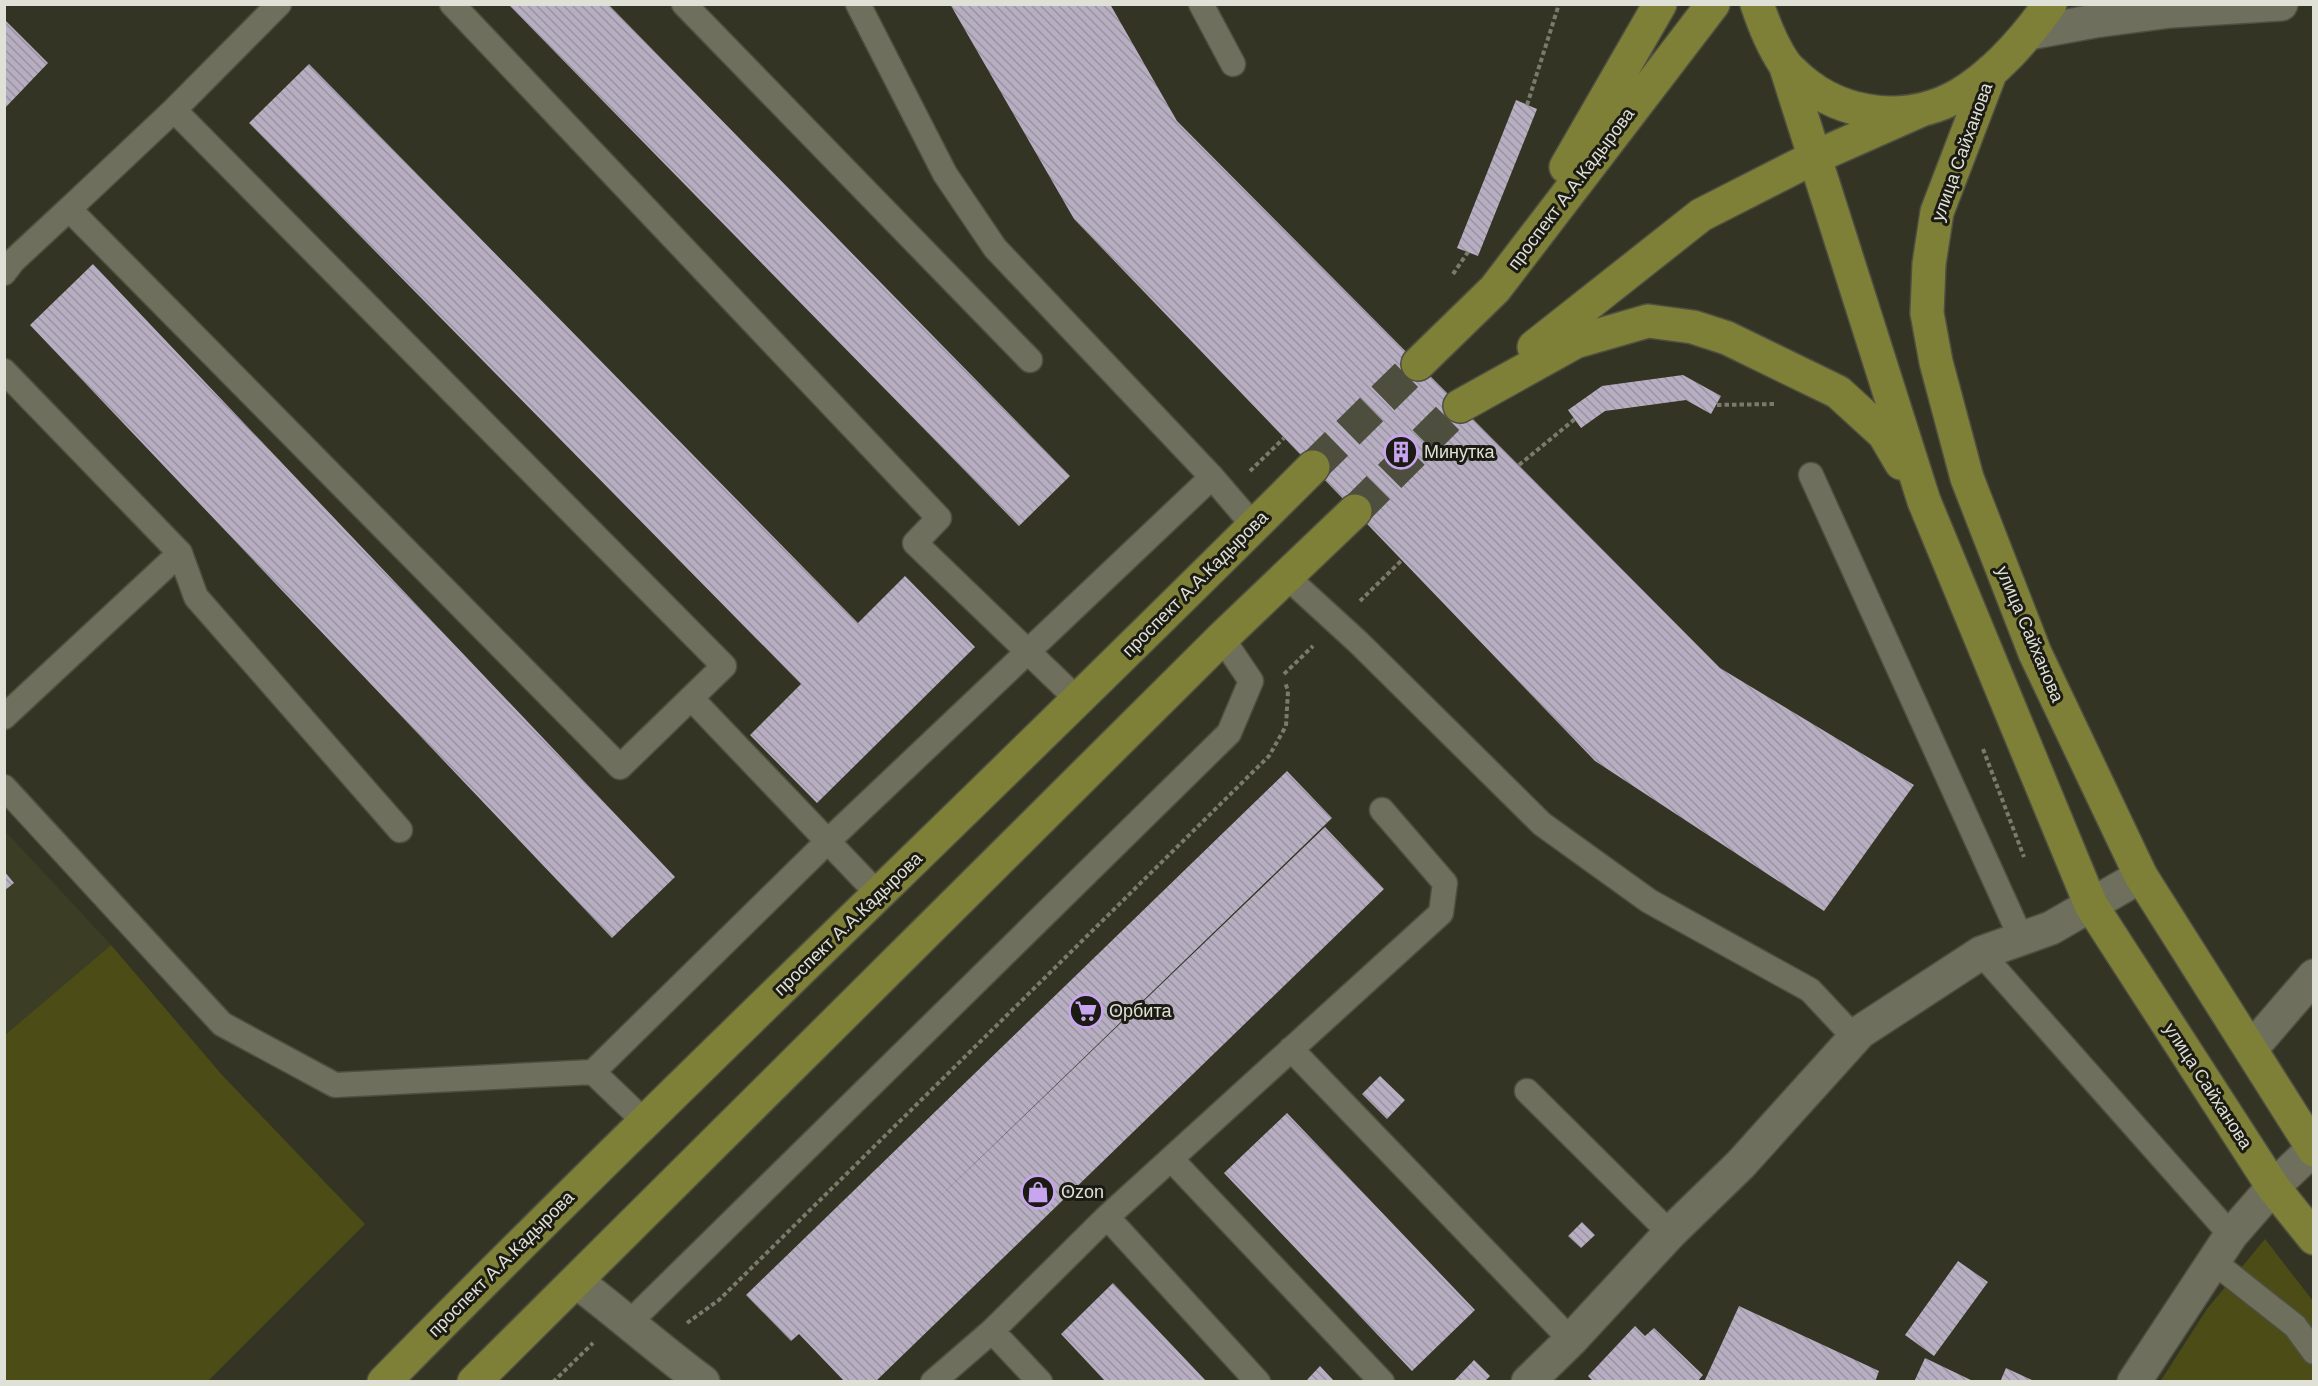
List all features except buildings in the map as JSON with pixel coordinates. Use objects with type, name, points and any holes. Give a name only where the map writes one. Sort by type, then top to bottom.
[{"type":"main road","points":[[1495,289],[1660,4]]},
{"type":"main road","name":"проспект А.А.Кадырова","points":[[1418,364],[1495,289],[1713,4]]},
{"type":"main road","points":[[1757,4],[1765,28],[1785,64],[1924,501]]},
{"type":"main road","points":[[1924,501],[1884,434],[1838,392],[1727,338],[1693,327],[1648,321],[1575,342],[1460,405],[1701,215],[1814,158],[1958,95],[1991,71],[2029,33],[2050,4]]},
{"type":"main road","points":[[1785,64],[1811,88],[1840,104],[1870,113],[1920,111]]},
{"type":"main road","name":"улица Сайханова","points":[[1991,71],[1937,212],[1929,264],[1927,313],[1936,362],[1967,478],[2035,653],[2141,876],[2313,1149]]},
{"type":"main road","name":"проспект А.А.Кадырова","points":[[384,1382],[644,1120],[1078,700],[1313,468]]},
{"type":"main road","name":"улица Сайханова","points":[[1924,501],[2091,905],[2273,1186],[2313,1238]]},
{"type":"main road","points":[[474,1382],[1222,639],[1354,511]]},
{"type":"street","points":[[2029,33],[2171,11],[2281,4]]},
{"type":"street","points":[[1542,1377],[1571,1340],[1670,1233],[1741,1164],[1860,1032],[1981,953],[2051,928],[2141,876]]},
{"type":"street","points":[[2251,1049],[2313,976]]},
{"type":"street","points":[[2134,1382],[2231,1235],[2273,1186],[2313,1149]]},
{"type":"street","points":[[576,1281],[703,1382]]},
{"type":"lane","points":[[4,273],[13,261],[174,110],[279,4]]},
{"type":"lane","points":[[452,4],[939,518],[915,543],[1078,700]]},
{"type":"lane","points":[[684,4],[1030,360]]},
{"type":"lane","points":[[858,4],[945,174],[995,248],[1212,477],[1254,526]]},
{"type":"lane","points":[[1201,4],[1233,64]]},
{"type":"lane","points":[[69,208],[620,767],[724,666],[174,110]]},
{"type":"lane","points":[[4,371],[180,553],[196,597],[400,830]]},
{"type":"lane","points":[[1811,475],[2022,940]]},
{"type":"lane","points":[[4,787],[222,1024],[334,1085],[593,1072],[827,842],[1212,477]]},
{"type":"lane","points":[[4,717],[180,553]]},
{"type":"lane","points":[[1287,577],[1358,642],[1542,824],[1649,901],[1810,990],[1855,1038]]},
{"type":"lane","points":[[629,1323],[1229,733],[1251,681],[1222,639]]},
{"type":"lane","points":[[691,698],[878,894]]},
{"type":"lane","points":[[933,1382],[992,1331],[1107,1217],[1441,913],[1445,883],[1382,810]]},
{"type":"lane","points":[[1981,953],[2231,1235]]},
{"type":"lane","points":[[1291,1049],[1571,1340]]},
{"type":"lane","points":[[593,1072],[644,1120]]},
{"type":"lane","points":[[1527,1090],[1670,1233]]},
{"type":"lane","points":[[1172,1159],[1382,1382]]},
{"type":"lane","points":[[1107,1217],[1258,1382]]},
{"type":"lane","points":[[2214,1262],[2295,1326],[2313,1352]]},
{"type":"lane","points":[[992,1331],[1040,1382]]},
{"type":"path","points":[[1527,105],[1559,4]]},
{"type":"path","points":[[1717,405],[1782,404]]},
{"type":"path","points":[[1519,465],[1575,419]]},
{"type":"path","points":[[655,1346],[719,1300],[1269,756],[1286,726],[1288,691],[1282,676]]},
{"type":"path","points":[[1980,742],[2026,862]]},
{"type":"shaded area","points":[[5,831],[111,945],[5,1035]]},
{"type":"shaded area","points":[[111,945],[222,1075],[365,1224],[208,1381],[5,1381],[5,1035]]},
{"type":"shaded area","points":[[2265,1239],[2313,1301],[2313,1381],[2160,1382],[2207,1309]]},
{"type":"tunnel","points":[[1313,467],[1418,364]]},
{"type":"tunnel","points":[[1355,511],[1460,406]]},
{"type":"place","name":"Минутка","points":[[1401,452]]},
{"type":"place","name":"Орбита","points":[[1086,1011]]},
{"type":"place","name":"Ozon","points":[[1038,1192]]}]
